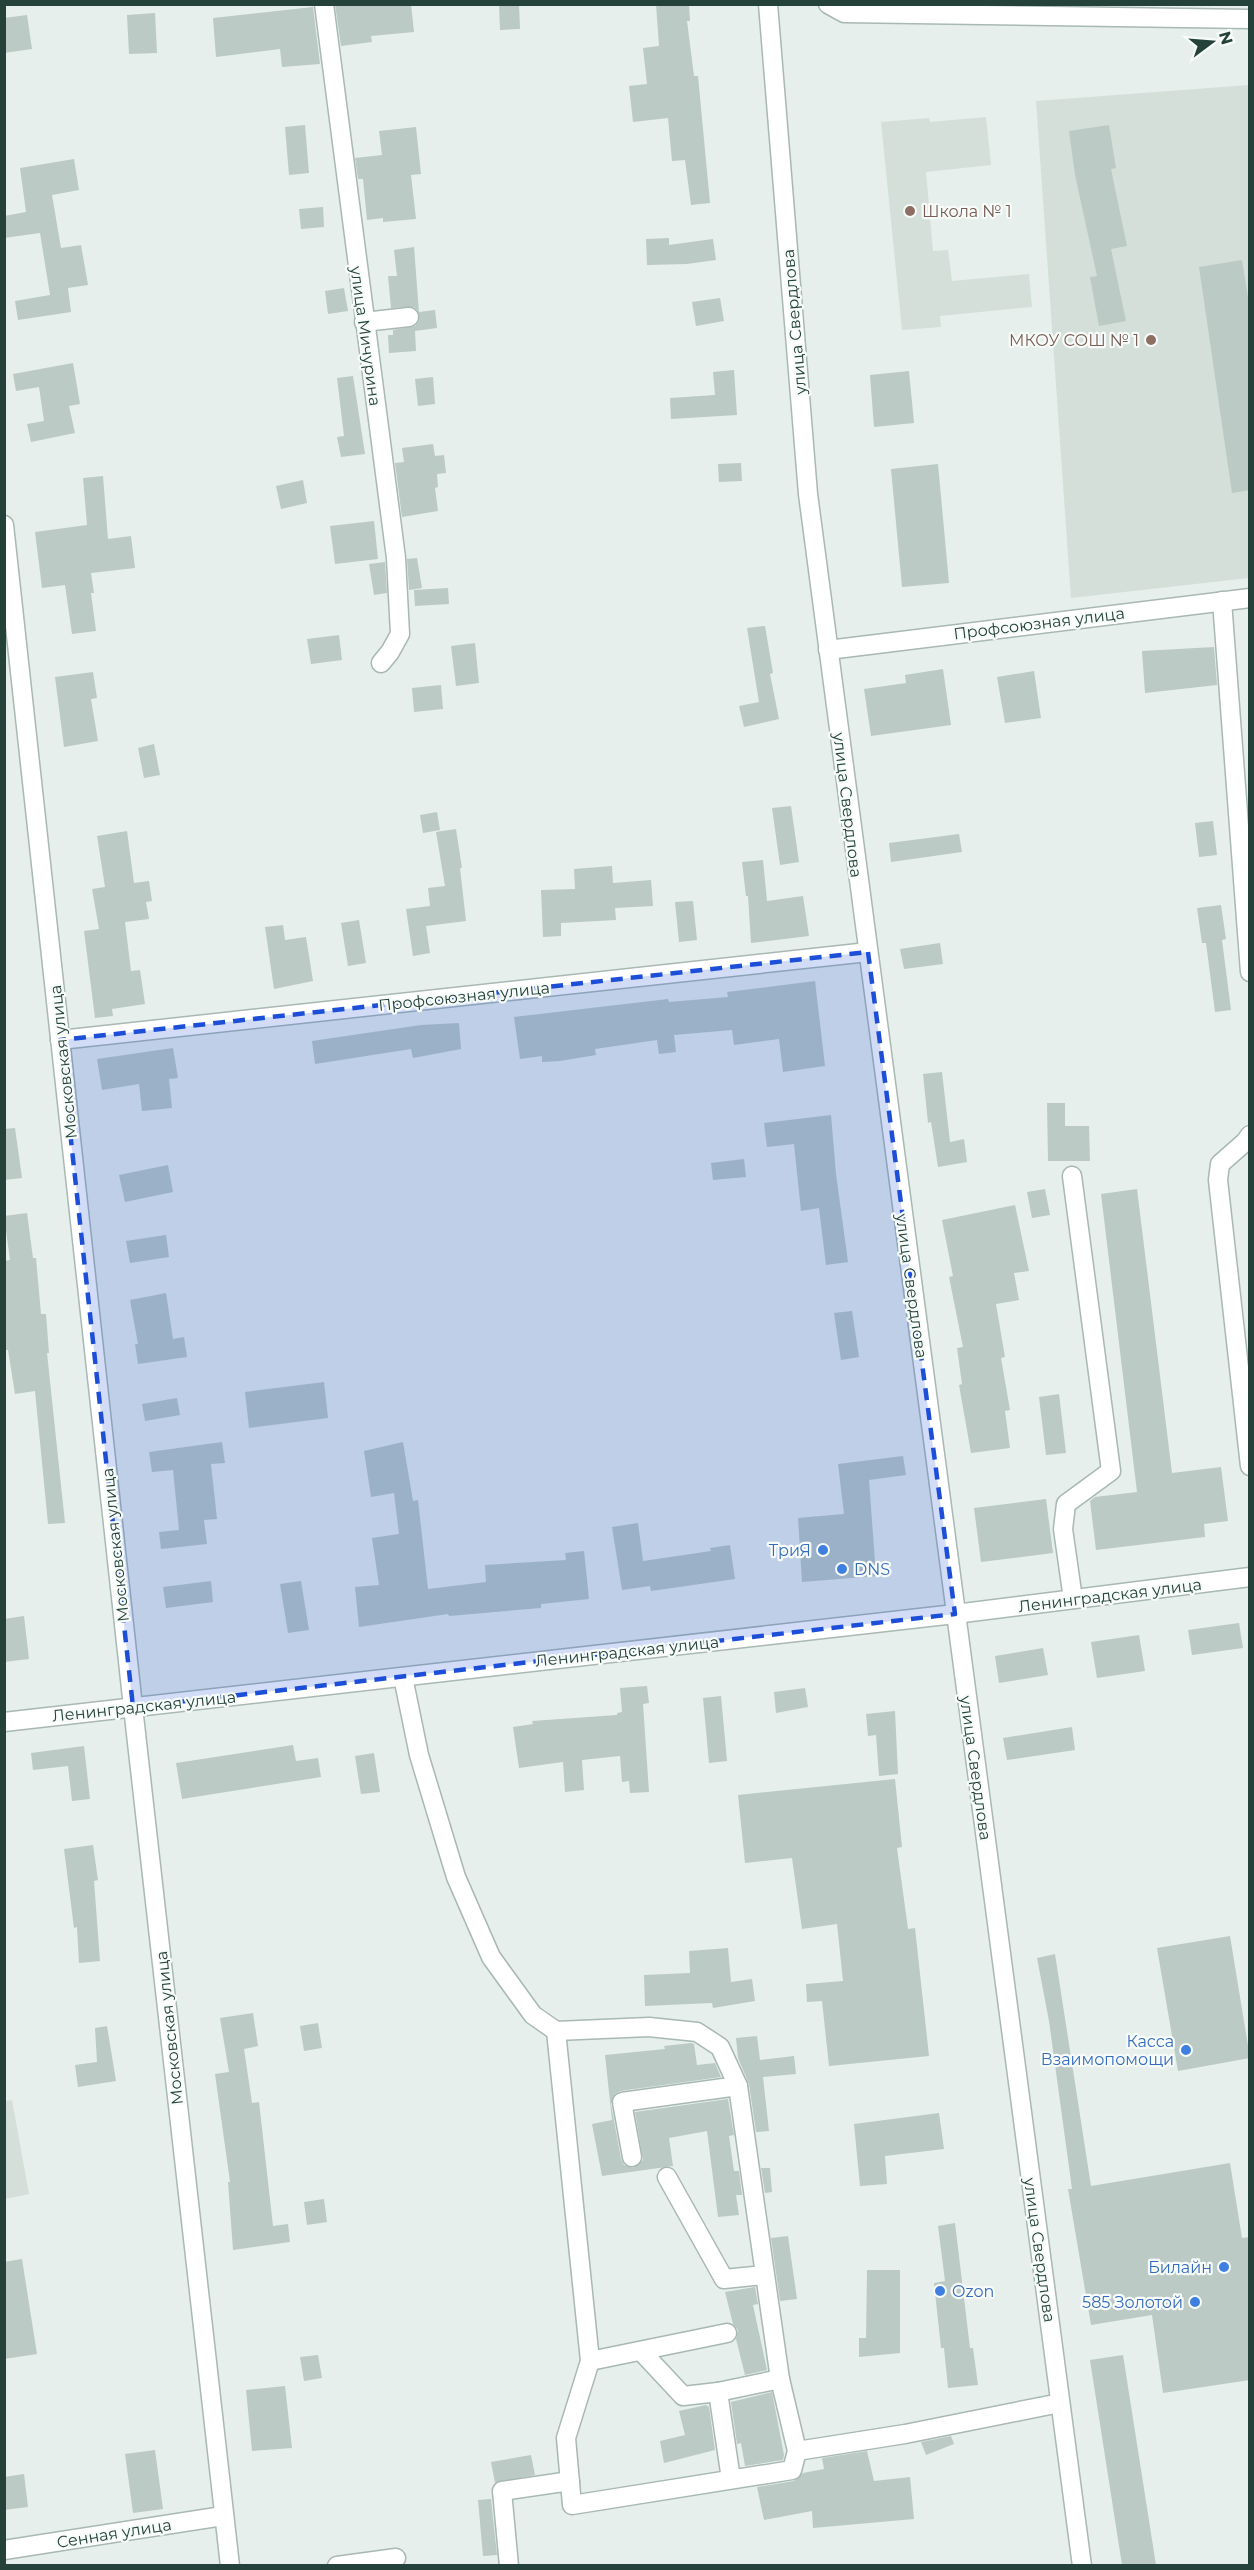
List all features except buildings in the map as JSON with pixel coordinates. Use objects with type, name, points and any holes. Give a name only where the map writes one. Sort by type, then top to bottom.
[{"type":"street","name":"улица Мичурина","points":[[324,4],[397,568],[400,634],[381,663]]},
{"type":"street","name":"улица Свердлова","points":[[768,4],[808,494],[1082,2565]]},
{"type":"street","points":[[828,4],[844,13],[964,10],[1250,19]]},
{"type":"street","points":[[364,322],[409,317]]},
{"type":"street","name":"Московская улица","points":[[4,525],[133,1707],[230,2565]]},
{"type":"street","name":"Профсоюзная улица","points":[[828,650],[1250,598]]},
{"type":"street","points":[[1222,601],[1250,972]]},
{"type":"street","name":"Профсоюзная улица","points":[[60,1040],[868,952]]},
{"type":"street","points":[[1250,1135],[1220,1164],[1218,1180],[1250,1466]]},
{"type":"street","points":[[1072,1176],[1111,1471],[1066,1504],[1063,1529],[1073,1599]]},
{"type":"street","name":"Ленинградская улица","points":[[4,1722],[955,1614],[1250,1577]]},
{"type":"street","points":[[403,1677],[419,1755],[456,1877],[491,1957],[533,2015],[556,2031],[649,2027],[697,2031],[720,2047],[738,2086],[780,2379],[797,2451],[792,2470],[572,2505],[566,2438],[590,2361],[556,2031]]},
{"type":"street","points":[[632,2157],[622,2102],[738,2086]]},
{"type":"street","points":[[667,2177],[724,2279],[764,2276]]},
{"type":"street","points":[[590,2361],[727,2333]]},
{"type":"street","points":[[641,2351],[683,2396],[718,2392],[780,2379]]},
{"type":"street","points":[[718,2392],[731,2480]]},
{"type":"street","points":[[797,2451],[905,2434],[1060,2403]]},
{"type":"street","points":[[509,2565],[502,2491],[570,2481]]},
{"type":"street","name":"Сенная улица","points":[[4,2550],[223,2516]]},
{"type":"street","points":[[337,2565],[396,2558]]},
{"type":"highlighted area","points":[[868,952],[955,1614],[133,1707],[60,1040]]},
{"type":"shaded area","name":"МКОУ СОШ № 1","points":[[1249,85],[1249,578],[1071,598],[1036,101]]},
{"type":"shaded area","name":"Школа № 1","points":[[986,117],[991,165],[926,172],[933,251],[948,250],[952,281],[1029,274],[1032,307],[940,316],[941,327],[902,330],[881,122],[929,118],[930,122]]},
{"type":"shaded area","points":[[12,2100],[29,2194],[5,2199],[5,2101]]},
{"type":"place","name":"Школа № 1","points":[[910,211]]},
{"type":"place","name":"МКОУ СОШ № 1","points":[[1151,340]]},
{"type":"place","name":"ТриЯ","points":[[823,1550]]},
{"type":"place","name":"DNS","points":[[842,1569]]},
{"type":"place","name":"Касса Взаимопомощи","points":[[1186,2050]]},
{"type":"place","name":"Билайн","points":[[1224,2267]]},
{"type":"place","name":"Ozon","points":[[940,2291]]},
{"type":"place","name":"585 Золотой","points":[[1195,2302]]}]
